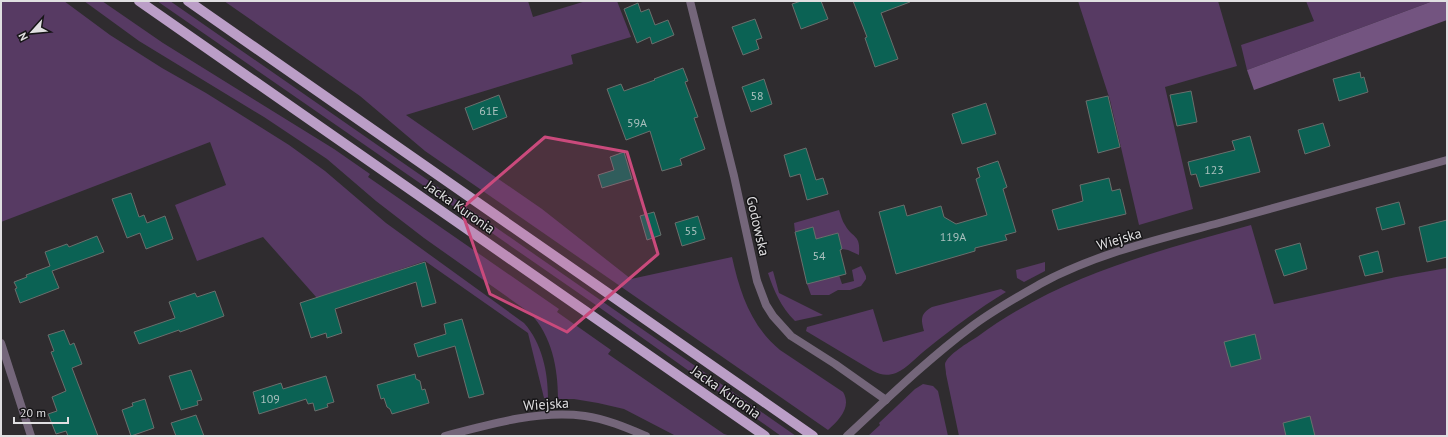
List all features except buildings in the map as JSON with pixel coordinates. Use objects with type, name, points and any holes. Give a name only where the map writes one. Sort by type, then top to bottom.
[{"type":"main road","name":"Jacka Kuronia","points":[[139,1],[765,436]]},
{"type":"main road","name":"Jacka Kuronia","points":[[188,1],[813,436]]},
{"type":"street","name":"Godowska","points":[[690,1],[734,176],[757,281],[766,305],[773,316],[791,336],[835,364],[886,400]]},
{"type":"street","name":"Wiejska","points":[[847,436],[940,351],[973,325],[1042,283],[1117,252],[1184,232],[1447,160]]},
{"type":"street","points":[[1,344],[32,436]]},
{"type":"street","name":"Wiejska","points":[[445,436],[499,422],[552,414],[584,416],[601,419],[624,426],[646,436]]},
{"type":"highlighted area","points":[[545,137],[627,152],[658,254],[567,332],[490,294],[461,209]]},
{"type":"shaded area","points":[[1,1],[64,1],[110,35],[289,145],[325,171],[386,223],[524,323],[540,349],[543,358],[547,378],[548,398],[544,398],[528,333],[425,261],[317,298],[263,237],[197,261],[175,205],[226,185],[210,142],[1,222]]},
{"type":"shaded area","points":[[84,1],[102,1],[163,43],[334,149],[370,174],[368,177],[559,309],[557,312],[611,350],[608,354],[724,434],[731,436],[676,436],[624,409],[574,399],[558,399],[557,376],[549,342],[538,322],[530,313],[424,238],[376,201],[327,159],[264,117],[139,41]]},
{"type":"shaded area","points":[[157,1],[170,1],[796,436],[781,436],[603,310]]},
{"type":"shaded area","points":[[224,1],[528,1],[533,17],[586,1],[617,1],[631,37],[571,55],[573,64],[406,115],[542,209],[631,279],[732,257],[748,308],[754,320],[770,341],[780,350],[843,392],[846,403],[840,418],[828,430],[425,151],[360,96]]},
{"type":"shaded area","points":[[1078,1],[1218,1],[1237,66],[1165,87],[1193,209],[1139,225],[1110,100]]},
{"type":"shaded area","points":[[1306,1],[1433,1],[1247,70],[1241,45],[1314,21]]},
{"type":"shaded area","points":[[1433,1],[1447,1],[1447,20],[1254,90],[1247,70]]},
{"type":"shaded area","points":[[839,210],[842,220],[858,240],[859,255],[842,249],[838,233],[816,239],[813,227],[795,232],[794,223]]},
{"type":"shaded area","points":[[1251,225],[1274,304],[1396,277],[1447,268],[1447,436],[959,436],[945,364],[947,360],[959,349],[1008,316],[1074,282],[1143,256]]},
{"type":"shaded area","points":[[1045,262],[1045,271],[1024,282],[1017,278],[1016,270]]},
{"type":"shaded area","points":[[861,266],[866,279],[861,286],[850,290],[838,290],[829,295],[811,295],[807,284],[839,275],[842,284],[854,281],[852,270]]},
{"type":"shaded area","points":[[773,271],[779,293],[823,315],[795,321],[775,292],[768,273]]},
{"type":"shaded area","points":[[1001,289],[1006,292],[956,326],[905,368],[890,375],[884,375],[876,372],[806,331],[807,327],[873,309],[883,342],[924,331],[922,317],[925,312],[932,307]]},
{"type":"shaded area","points":[[923,384],[933,386],[938,391],[948,436],[868,436],[880,425],[879,423],[915,389]]}]
